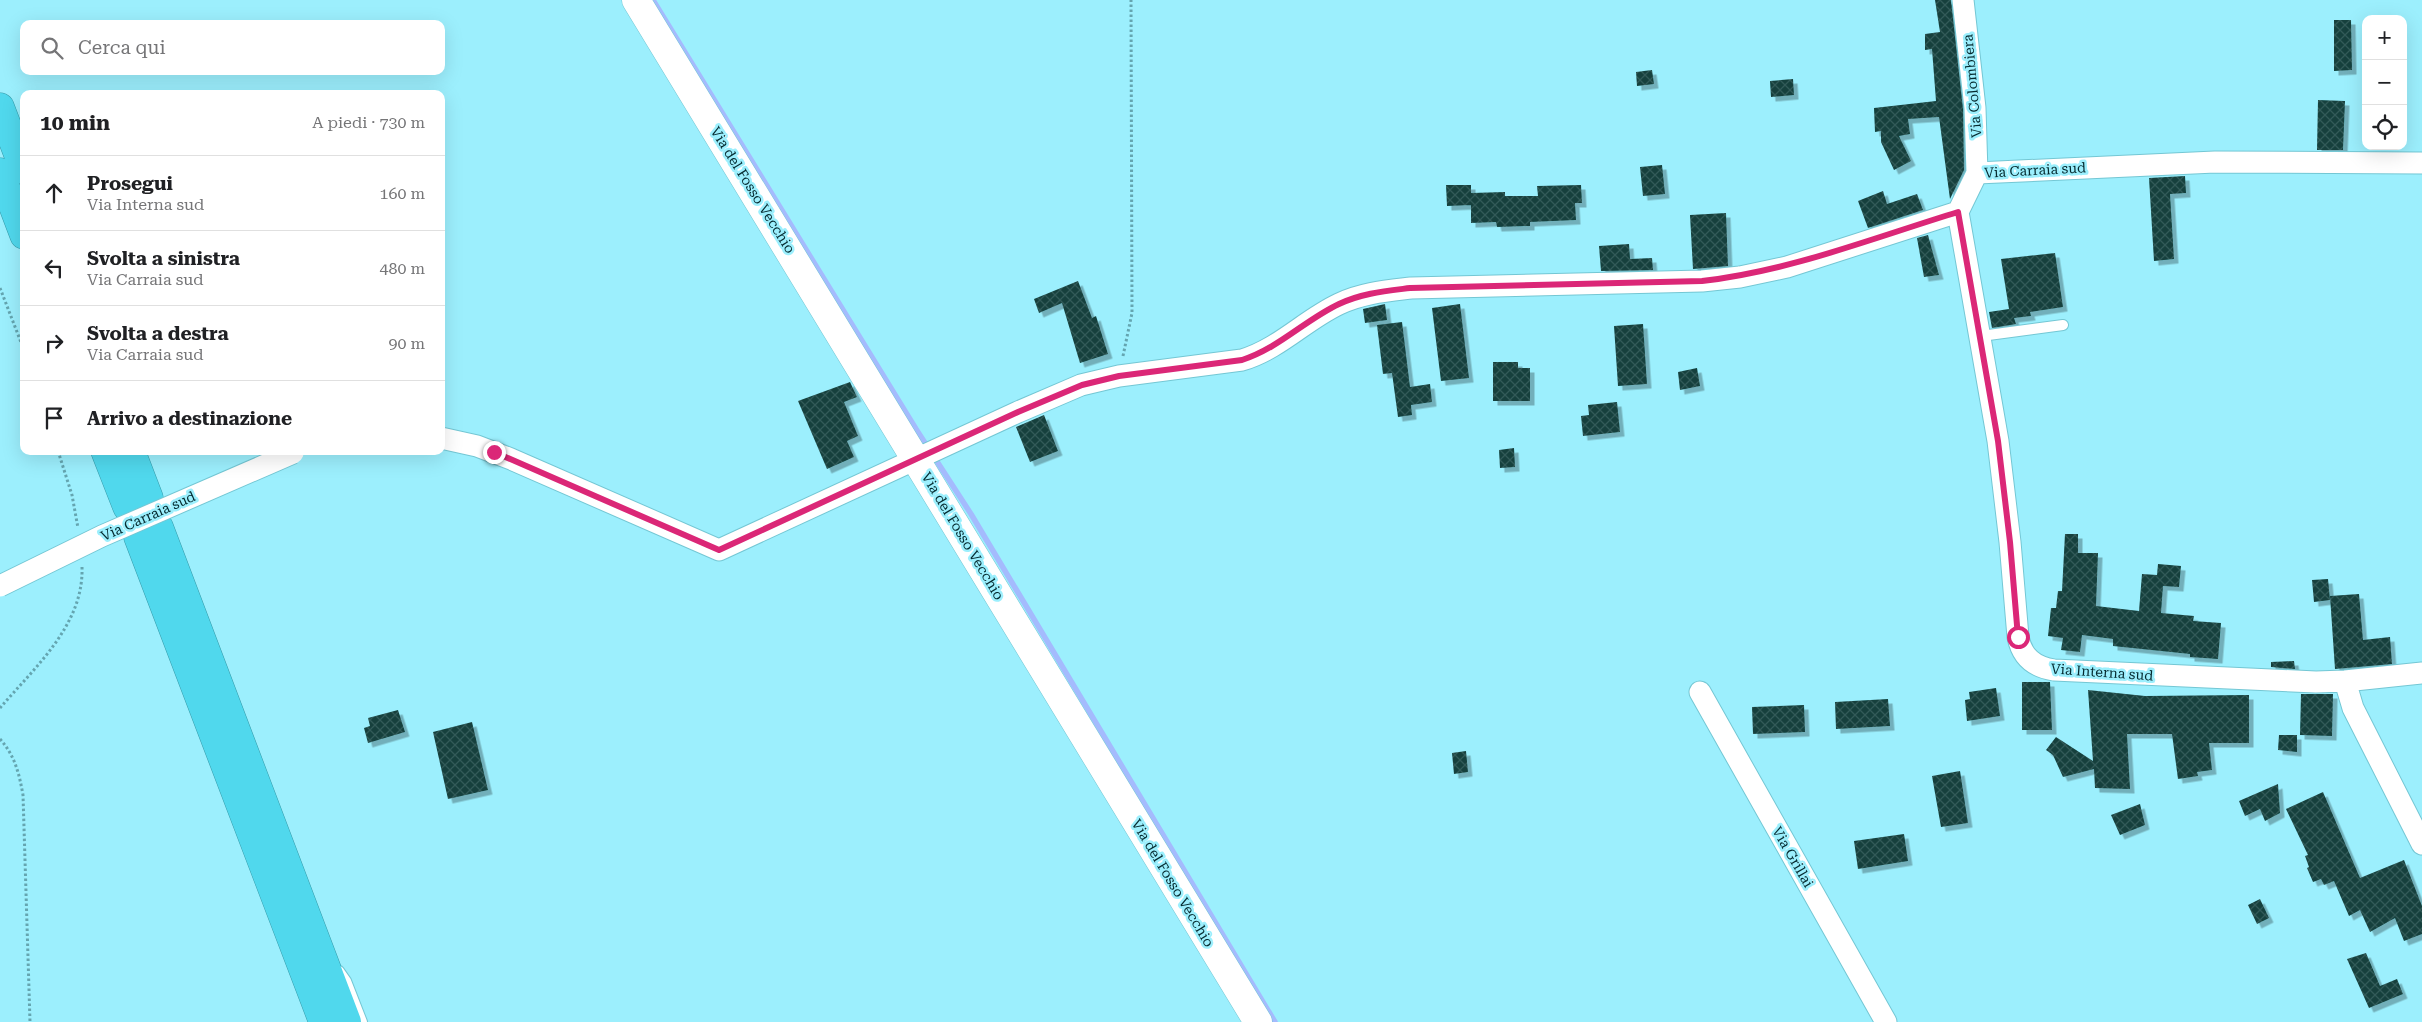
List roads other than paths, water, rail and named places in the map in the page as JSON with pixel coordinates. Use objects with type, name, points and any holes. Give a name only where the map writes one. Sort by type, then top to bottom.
[{"type":"highway","points":[[0,107],[20,160]]},
{"type":"highway","points":[[0,172],[20,224]]},
{"type":"highway","points":[[108,455],[138,503],[132,455]]},
{"type":"highway","points":[[323,1022],[148,532],[316,940],[347,1022]]},
{"type":"street","name":"Via del Fosso Vecchio","points":[[636,0],[927,456],[1258,1022]]},
{"type":"street","name":"Via Colombiera","points":[[1963,0],[1975,108],[1977,173]]},
{"type":"street","name":"Via Carraia sud","points":[[1958,212],[1977,173],[2215,162],[2422,163]]},
{"type":"street","points":[[445,439],[477,446],[511,459],[719,550],[1082,385],[1119,376],[1242,360],[1254,356],[1282,341],[1338,304],[1364,294],[1410,288],[1702,281],[1740,277],[1787,266],[1958,212]]},
{"type":"street","name":"Via Interna sud","points":[[1958,212],[1981,336],[2002,468],[2018,637],[2020,648],[2026,657],[2033,663],[2054,670],[2282,681],[2345,681],[2422,673]]},
{"type":"street","name":"Via Carraia sud","points":[[0,586],[102,536],[289,455]]},
{"type":"street","points":[[2345,681],[2353,708],[2422,844]]},
{"type":"street","name":"Via Grillai","points":[[1700,692],[1886,1022]]},
{"type":"lane","points":[[1981,336],[2063,326]]},
{"type":"lane","points":[[316,940],[346,981],[362,1022]]},
{"type":"waterway","points":[[653,0],[916,429],[971,514],[1275,1022]]}]
